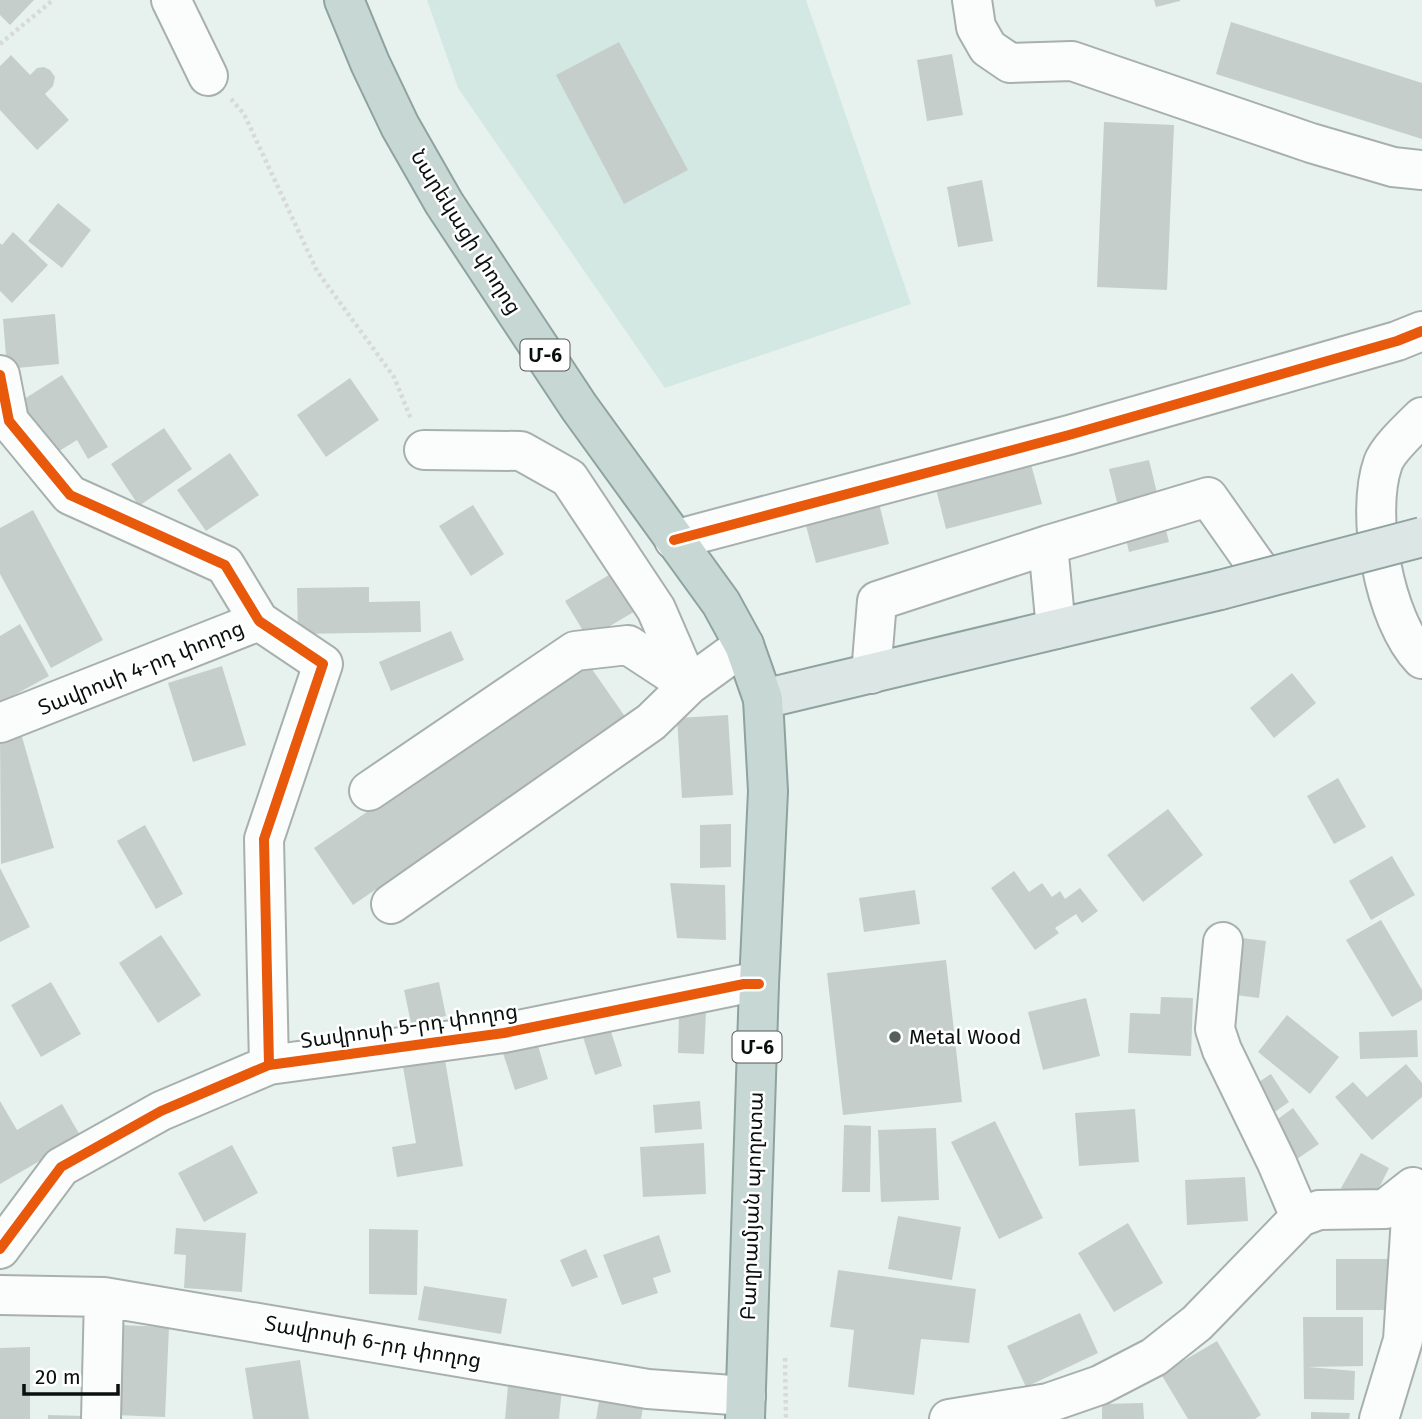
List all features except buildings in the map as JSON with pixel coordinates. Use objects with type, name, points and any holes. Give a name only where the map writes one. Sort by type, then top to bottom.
[{"type":"highway","name":"Նարեկացի փողոց","points":[[344,0],[370,64],[400,126],[444,202],[579,407],[721,604],[744,645],[763,699]]},
{"type":"highway","name":"Բաղրամյան պողոտա","points":[[746,1407],[759,984],[768,791],[763,699]]},
{"type":"main road","points":[[763,699],[1220,590],[1422,537]]},
{"type":"street","points":[[171,0],[208,76]]},
{"type":"street","points":[[972,0],[976,27],[988,48],[1010,63],[1072,61],[1311,143],[1393,167],[1422,170]]},
{"type":"street","points":[[674,540],[1069,435],[1397,341],[1422,331]]},
{"type":"street","points":[[0,376],[9,421],[70,495],[225,565],[259,621]]},
{"type":"street","points":[[1422,417],[1384,459],[1375,503],[1383,575],[1393,609],[1411,648],[1422,659]]},
{"type":"street","points":[[424,450],[521,451],[569,478],[656,609],[690,685]]},
{"type":"street","points":[[871,674],[877,601],[1048,545],[1208,497],[1265,578]]},
{"type":"street","points":[[1048,545],[1056,629]]},
{"type":"street","name":"Տավրոսի 4-րդ փողոց","points":[[0,723],[259,621],[323,664],[264,839],[269,1065]]},
{"type":"street","points":[[369,791],[575,651],[628,645],[690,685]]},
{"type":"street","points":[[391,904],[651,722],[690,685],[744,645]]},
{"type":"street","points":[[1223,942],[1215,1029],[1222,1050],[1300,1217]]},
{"type":"street","name":"Տավրոսի 5-րդ փողոց","points":[[0,1249],[61,1167],[161,1111],[269,1065],[504,1033],[744,984],[759,984]]},
{"type":"street","points":[[949,1419],[1048,1403],[1100,1385],[1154,1357],[1197,1324],[1300,1217],[1319,1210],[1385,1209],[1417,1188]]},
{"type":"street","points":[[1379,1419],[1403,1340],[1416,1230],[1417,1188]]},
{"type":"street","name":"Տավրոսի 6-րդ փողոց","points":[[0,1295],[104,1297],[746,1407]]},
{"type":"street","points":[[101,1419],[104,1297]]},
{"type":"path","points":[[0,44],[53,0]]},
{"type":"path","points":[[244,114],[317,271],[394,376],[424,450]]},
{"type":"shaded area","points":[[427,0],[806,0],[911,304],[665,388],[458,88]]},
{"type":"cycle path","points":[[674,540],[1069,435],[1397,341],[1422,331]]},
{"type":"cycle path","points":[[0,375],[9,421],[70,495],[225,565],[259,621],[323,664],[264,839],[269,1065]]},
{"type":"cycle path","points":[[0,1249],[61,1167],[161,1111],[269,1065],[504,1033],[744,984],[759,984]]},
{"type":"place","name":"Metal Wood","points":[[895,1037]]}]
